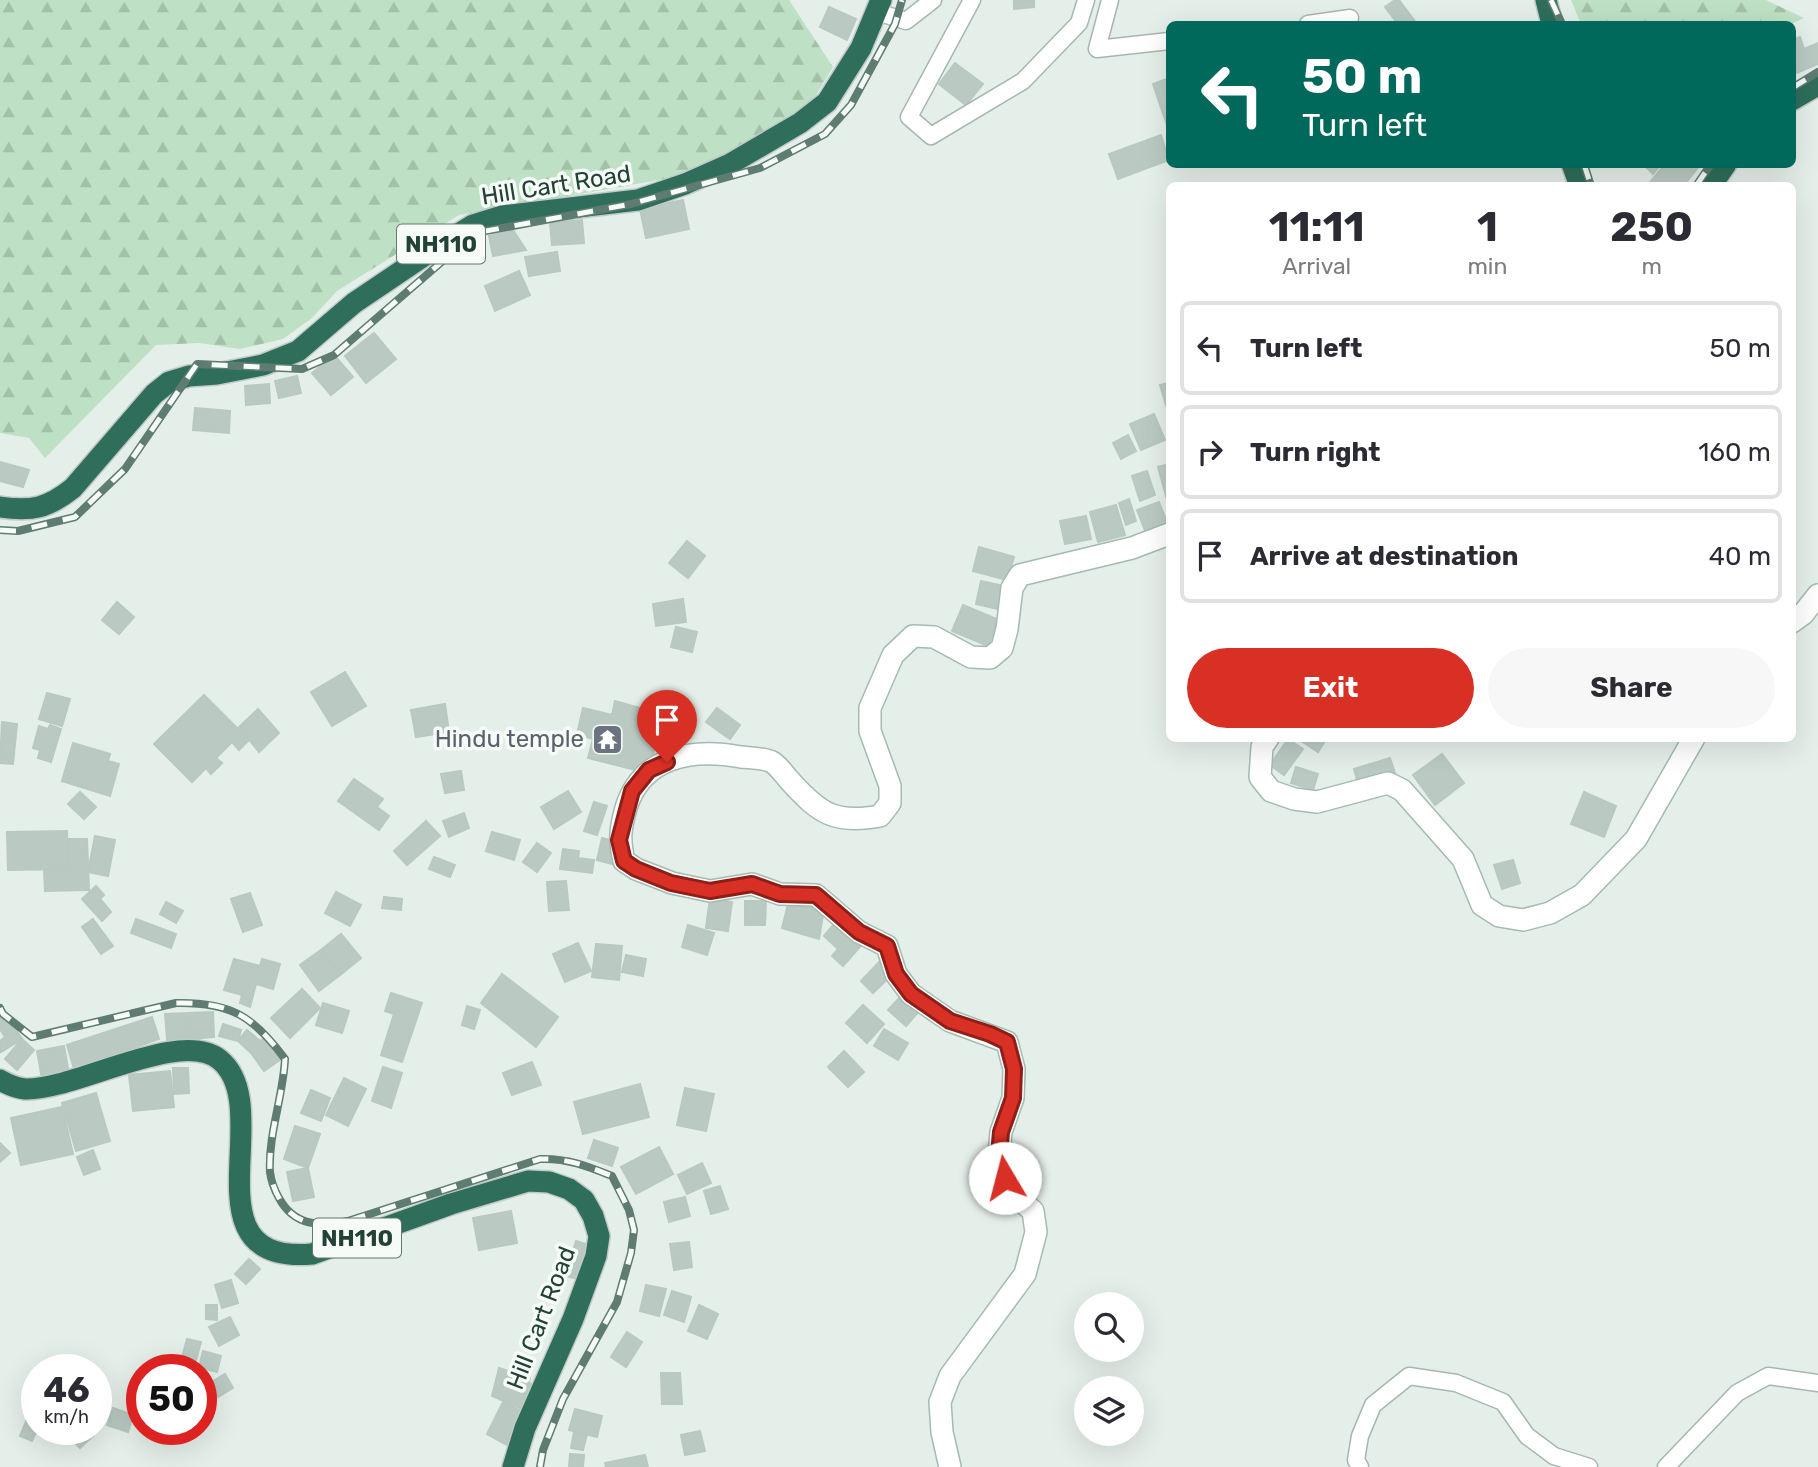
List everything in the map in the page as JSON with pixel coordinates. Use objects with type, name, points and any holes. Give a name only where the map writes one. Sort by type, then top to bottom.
[{"type":"highway","points":[[1546,0],[1551,21]]},
{"type":"highway","name":"Hill Cart Road","points":[[0,507],[20,510],[39,508],[57,501],[73,488],[154,394],[169,382],[189,376],[217,374],[263,365],[298,351],[354,303],[473,225],[502,216],[638,200],[685,184],[730,164],[800,123],[827,102],[861,48],[879,6]]},
{"type":"highway","points":[[1796,98],[1818,85]]},
{"type":"highway","name":"Hill Cart Road","points":[[0,1080],[22,1089],[45,1088],[159,1054],[184,1050],[203,1051],[220,1059],[232,1075],[238,1094],[240,1207],[250,1232],[268,1251],[288,1256],[312,1254],[451,1204],[528,1181],[549,1182],[569,1189],[584,1200],[593,1216],[599,1236],[596,1256],[573,1319],[525,1428],[513,1467]]},
{"type":"main road","points":[[950,1467],[942,1432],[940,1402],[950,1376],[1025,1274],[1036,1232],[1033,1211],[1018,1198],[1005,1178],[999,1155],[1001,1132],[1013,1098],[1014,1069],[1007,1042],[950,1021],[911,994],[896,974],[887,946],[859,932],[816,895],[780,894],[752,884],[710,891],[671,883],[636,869],[624,861],[619,840],[625,814],[632,791],[649,770],[685,755],[721,753],[772,762],[811,805],[834,817],[863,819],[880,816],[890,803],[890,786],[870,731],[870,708],[893,655],[914,636],[934,637],[971,657],[990,659],[1002,648],[1012,588],[1020,575],[1132,548],[1166,535]]},
{"type":"main road","points":[[1796,619],[1818,595]]},
{"type":"main road","points":[[1265,742],[1262,747],[1259,777],[1271,791],[1294,799],[1317,802],[1388,783],[1402,790],[1463,859],[1482,905],[1499,916],[1523,920],[1550,913],[1582,895],[1636,839],[1691,742]]},
{"type":"street","points":[[879,6],[906,21],[933,0]]},
{"type":"street","points":[[972,0],[909,117],[931,136],[1023,81],[1079,23],[1087,0]]},
{"type":"street","points":[[1110,0],[1097,49],[1166,41]]},
{"type":"street","points":[[1329,21],[1350,18]]},
{"type":"street","points":[[1360,1467],[1356,1460],[1360,1436],[1373,1405],[1409,1376],[1456,1383],[1503,1402],[1527,1436],[1554,1455],[1589,1467]]},
{"type":"street","points":[[1666,1467],[1737,1393],[1768,1376],[1818,1383]]},
{"type":"green space","points":[[0,0],[789,0],[833,67],[816,95],[797,112],[765,130],[731,155],[670,178],[459,215],[337,291],[312,318],[283,339],[240,349],[199,343],[156,345],[45,458],[29,438],[0,433]]},
{"type":"green space","points":[[1571,0],[1766,0],[1804,18],[1796,22],[1580,21]]},
{"type":"building","points":[[1014,0],[1034,0],[1034,7],[1014,9]]},
{"type":"building","points":[[1399,0],[1415,21],[1396,21],[1385,7]]},
{"type":"building","points":[[829,7],[856,19],[847,40],[820,27]]},
{"type":"building","points":[[1800,37],[1804,49],[1818,43],[1818,64],[1796,73],[1796,38]]},
{"type":"building","points":[[955,63],[983,84],[966,105],[939,84]]},
{"type":"building","points":[[1166,79],[1166,122],[1153,84]]},
{"type":"building","points":[[1161,135],[1166,161],[1118,179],[1109,154]]},
{"type":"building","points":[[1647,168],[1658,168],[1653,174]]},
{"type":"building","points":[[1662,168],[1698,168],[1686,182],[1650,182]]},
{"type":"building","points":[[683,200],[689,229],[646,238],[640,209]]},
{"type":"building","points":[[582,220],[584,243],[552,245],[550,223]]},
{"type":"building","points":[[513,230],[526,250],[493,256],[489,236]]},
{"type":"building","points":[[557,252],[560,271],[529,276],[525,257]]},
{"type":"building","points":[[519,271],[530,295],[495,311],[485,286]]},
{"type":"building","points":[[374,333],[396,359],[366,383],[345,356]]},
{"type":"building","points":[[334,355],[353,377],[331,395],[312,373]]},
{"type":"building","points":[[297,376],[301,393],[279,398],[275,381]]},
{"type":"building","points":[[269,384],[270,403],[246,405],[245,386]]},
{"type":"building","points":[[1166,384],[1166,405],[1160,385]]},
{"type":"building","points":[[195,408],[230,411],[229,433],[193,430]]},
{"type":"building","points":[[1154,414],[1165,440],[1141,450],[1130,424]]},
{"type":"building","points":[[1128,435],[1136,451],[1121,459],[1113,443]]},
{"type":"building","points":[[0,462],[29,470],[23,487],[0,481]]},
{"type":"building","points":[[1166,465],[1166,496],[1158,467]]},
{"type":"building","points":[[1147,471],[1155,495],[1140,501],[1132,476]]},
{"type":"building","points":[[1129,499],[1136,521],[1126,525],[1119,503]]},
{"type":"building","points":[[1159,502],[1166,526],[1146,533],[1137,510]]},
{"type":"building","points":[[1116,505],[1125,535],[1098,542],[1090,512]]},
{"type":"building","points":[[1086,516],[1091,539],[1065,544],[1060,521]]},
{"type":"building","points":[[687,541],[705,556],[688,578],[669,563]]},
{"type":"building","points":[[979,547],[1014,557],[1007,580],[973,571]]},
{"type":"building","points":[[981,581],[1008,587],[1002,610],[976,604]]},
{"type":"building","points":[[683,599],[686,622],[656,626],[653,604]]},
{"type":"building","points":[[117,602],[134,617],[119,634],[102,620]]},
{"type":"building","points":[[963,605],[999,620],[988,646],[952,631]]},
{"type":"building","points":[[676,627],[697,632],[692,652],[671,647]]},
{"type":"building","points":[[345,672],[366,706],[332,726],[311,692]]},
{"type":"building","points":[[47,693],[70,699],[62,726],[39,719]]},
{"type":"building","points":[[204,695],[249,740],[239,750],[232,742],[216,758],[222,763],[211,774],[206,768],[192,782],[154,744]]},
{"type":"building","points":[[615,701],[654,712],[652,721],[661,723],[648,773],[588,758],[593,739],[577,734],[583,708],[612,715]]},
{"type":"building","points":[[445,704],[449,732],[416,737],[411,710]]},
{"type":"building","points":[[717,708],[740,725],[730,739],[706,722]]},
{"type":"building","points":[[258,709],[279,733],[259,752],[239,727]]},
{"type":"building","points":[[2,722],[17,724],[13,764],[0,763]]},
{"type":"building","points":[[50,725],[61,729],[51,762],[38,758],[40,750],[33,748],[39,726],[48,729]]},
{"type":"building","points":[[1286,742],[1292,742],[1303,749],[1284,775],[1270,765]]},
{"type":"building","points":[[1303,742],[1324,742],[1318,752]]},
{"type":"building","points":[[73,743],[110,754],[108,761],[119,764],[110,796],[62,781]]},
{"type":"building","points":[[1442,754],[1464,783],[1435,805],[1413,775]]},
{"type":"building","points":[[1390,758],[1395,773],[1358,784],[1354,769]]},
{"type":"building","points":[[1296,767],[1318,774],[1313,790],[1291,783]]},
{"type":"building","points":[[461,771],[464,790],[445,793],[441,774]]},
{"type":"building","points":[[354,779],[383,799],[377,807],[389,816],[379,830],[338,801]]},
{"type":"building","points":[[568,791],[581,812],[554,829],[541,807]]},
{"type":"building","points":[[80,792],[96,807],[84,819],[68,804]]},
{"type":"building","points":[[1584,792],[1616,806],[1604,837],[1571,824]]},
{"type":"building","points":[[594,802],[607,806],[597,835],[584,831]]},
{"type":"building","points":[[464,813],[469,828],[449,837],[443,821]]},
{"type":"building","points":[[426,821],[440,836],[407,865],[394,851]]},
{"type":"building","points":[[67,831],[68,869],[8,870],[7,832]]},
{"type":"building","points":[[492,832],[520,840],[514,860],[486,851]]},
{"type":"building","points":[[95,836],[115,840],[108,876],[88,872]]},
{"type":"building","points":[[602,838],[618,842],[612,864],[597,860]]},
{"type":"building","points":[[67,839],[87,839],[89,890],[45,891],[44,869],[68,869]]},
{"type":"building","points":[[537,843],[551,853],[537,872],[523,862]]},
{"type":"building","points":[[563,849],[579,851],[578,858],[594,860],[592,873],[560,869]]},
{"type":"building","points":[[434,857],[455,865],[450,877],[429,869]]},
{"type":"building","points":[[1513,860],[1520,883],[1502,889],[1494,865]]},
{"type":"building","points":[[566,881],[569,910],[549,911],[547,882]]},
{"type":"building","points":[[96,886],[104,895],[100,899],[111,912],[102,921],[82,899]]},
{"type":"building","points":[[336,892],[361,905],[350,926],[325,913]]},
{"type":"building","points":[[250,893],[262,925],[243,932],[231,899]]},
{"type":"building","points":[[384,897],[402,899],[401,910],[382,908]]},
{"type":"building","points":[[710,898],[732,902],[728,931],[706,928]]},
{"type":"building","points":[[745,901],[766,901],[765,925],[745,925]]},
{"type":"building","points":[[166,902],[183,911],[176,923],[160,914]]},
{"type":"building","points":[[788,904],[824,909],[819,939],[782,928]]},
{"type":"building","points":[[839,918],[865,941],[843,966],[832,956],[838,949],[824,936]]},
{"type":"building","points":[[93,919],[113,946],[101,954],[82,927]]},
{"type":"building","points":[[136,919],[176,934],[171,948],[131,933]]},
{"type":"building","points":[[688,925],[714,933],[707,955],[682,947]]},
{"type":"building","points":[[341,934],[361,958],[340,975],[321,950]]},
{"type":"building","points":[[578,943],[591,971],[565,982],[553,954]]},
{"type":"building","points":[[596,944],[622,946],[619,980],[592,977]]},
{"type":"building","points":[[321,950],[340,975],[319,991],[300,965]]},
{"type":"building","points":[[626,955],[646,959],[643,976],[622,972]]},
{"type":"building","points":[[885,956],[898,969],[873,993],[861,981]]},
{"type":"building","points":[[234,959],[260,966],[262,959],[280,964],[273,989],[256,984],[250,1007],[240,1003],[242,995],[224,990]]},
{"type":"building","points":[[502,974],[558,1017],[536,1047],[481,1003]]},
{"type":"building","points":[[302,989],[320,1008],[290,1038],[271,1018]]},
{"type":"building","points":[[391,993],[422,1003],[402,1062],[381,1055],[394,1014],[385,1011]]},
{"type":"building","points":[[904,993],[921,1009],[906,1026],[888,1010]]},
{"type":"building","points":[[323,1003],[349,1011],[342,1033],[316,1025]]},
{"type":"building","points":[[863,1005],[884,1024],[867,1043],[846,1023]]},
{"type":"building","points":[[0,1006],[22,1039],[1,1052],[0,1041],[5,1037],[0,1029]]},
{"type":"building","points":[[467,1006],[480,1010],[474,1029],[462,1025]]},
{"type":"building","points":[[213,1012],[214,1037],[190,1039],[189,1013]]},
{"type":"building","points":[[189,1013],[190,1039],[167,1040],[165,1014]]},
{"type":"building","points":[[152,1017],[159,1039],[74,1069],[67,1045]]},
{"type":"building","points":[[223,1024],[241,1030],[238,1041],[219,1036]]},
{"type":"building","points":[[884,1029],[908,1043],[898,1060],[874,1046]]},
{"type":"building","points":[[247,1030],[260,1041],[267,1036],[284,1057],[264,1071],[238,1041]]},
{"type":"building","points":[[22,1039],[34,1050],[17,1070],[5,1059]]},
{"type":"building","points":[[64,1046],[69,1074],[42,1079],[37,1051]]},
{"type":"building","points":[[844,1051],[864,1072],[848,1087],[828,1067]]},
{"type":"building","points":[[532,1062],[541,1085],[512,1095],[503,1073]]},
{"type":"building","points":[[383,1067],[402,1073],[391,1108],[372,1101]]},
{"type":"building","points":[[173,1068],[188,1068],[189,1093],[174,1094]]},
{"type":"building","points":[[170,1071],[174,1107],[133,1111],[129,1075]]},
{"type":"building","points":[[344,1078],[366,1089],[348,1126],[326,1115]]},
{"type":"building","points":[[640,1084],[649,1117],[583,1134],[574,1102]]},
{"type":"building","points":[[685,1088],[714,1094],[706,1131],[677,1125]]},
{"type":"building","points":[[311,1090],[330,1098],[321,1121],[301,1113]]},
{"type":"building","points":[[96,1093],[110,1141],[76,1151],[62,1103]]},
{"type":"building","points":[[62,1107],[73,1154],[21,1165],[11,1118]]},
{"type":"building","points":[[295,1126],[320,1134],[308,1168],[284,1159]]},
{"type":"building","points":[[594,1140],[618,1148],[612,1166],[588,1158]]},
{"type":"building","points":[[0,1143],[10,1153],[0,1162]]},
{"type":"building","points":[[659,1147],[673,1174],[636,1194],[621,1167]]},
{"type":"building","points":[[93,1150],[100,1169],[84,1175],[77,1157]]},
{"type":"building","points":[[702,1163],[711,1183],[687,1194],[678,1175]]},
{"type":"building","points":[[308,1168],[314,1197],[293,1201],[287,1172]]},
{"type":"building","points":[[720,1186],[728,1209],[711,1214],[704,1191]]},
{"type":"building","points":[[685,1197],[690,1216],[669,1222],[664,1202]]},
{"type":"building","points":[[511,1211],[517,1243],[479,1250],[473,1218]]},
{"type":"building","points":[[576,1241],[595,1247],[586,1281],[566,1276]]},
{"type":"building","points":[[689,1242],[692,1267],[674,1270],[670,1244]]},
{"type":"building","points":[[249,1259],[260,1269],[246,1284],[235,1274]]},
{"type":"building","points":[[231,1280],[238,1303],[222,1308],[215,1285]]},
{"type":"building","points":[[646,1285],[666,1289],[659,1316],[640,1311]]},
{"type":"building","points":[[672,1291],[691,1297],[684,1322],[664,1315]]},
{"type":"building","points":[[206,1305],[217,1305],[217,1320],[206,1319]]},
{"type":"building","points":[[699,1305],[718,1314],[707,1339],[688,1331]]},
{"type":"building","points":[[230,1317],[239,1335],[219,1346],[209,1327]]},
{"type":"building","points":[[627,1332],[642,1342],[626,1367],[611,1357]]},
{"type":"building","points":[[187,1339],[201,1342],[198,1354],[183,1354]]},
{"type":"building","points":[[217,1355],[221,1356],[217,1372]]},
{"type":"building","points":[[499,1368],[530,1378],[529,1383],[536,1385],[527,1411],[492,1396]]},
{"type":"building","points":[[661,1373],[680,1373],[682,1404],[662,1404]]},
{"type":"building","points":[[225,1374],[233,1388],[218,1397],[217,1379]]},
{"type":"building","points":[[503,1402],[525,1413],[509,1446],[487,1434]]},
{"type":"building","points":[[113,1408],[126,1413],[126,1431],[112,1427]]},
{"type":"building","points":[[575,1409],[602,1416],[597,1437],[569,1430]]},
{"type":"building","points":[[700,1431],[705,1451],[685,1455],[681,1435]]},
{"type":"building","points":[[574,1432],[587,1434],[583,1450],[571,1448]]},
{"type":"building","points":[[570,1454],[584,1455],[583,1467],[569,1467]]},
{"type":"building","points":[[645,1455],[648,1467],[606,1467],[605,1463]]},
{"type":"railway","points":[[0,530],[18,531],[75,517],[125,469],[197,364],[302,369],[334,355],[475,233],[631,204],[760,168],[825,134],[851,105],[895,24],[902,0]]},
{"type":"railway","points":[[1551,0],[1561,21]]},
{"type":"railway","points":[[1796,86],[1818,72]]},
{"type":"railway","points":[[1585,168],[1590,182]]},
{"type":"railway","points":[[1699,182],[1708,168]]},
{"type":"railway","points":[[0,1008],[3,1014],[32,1037],[176,1003],[212,1005],[251,1022],[285,1059],[271,1144],[272,1182],[285,1207],[292,1214],[309,1222],[328,1224],[348,1221],[540,1159],[568,1161],[612,1176],[629,1210],[634,1230],[631,1253],[617,1302],[563,1399],[543,1450],[540,1467]]},
{"type":"place","name":"Hindu temple","points":[[607,739]]},
{"type":"route","points":[[667,762],[649,770],[632,791],[619,840],[624,861],[636,869],[671,883],[710,891],[752,884],[780,894],[816,895],[859,932],[887,946],[896,974],[911,994],[950,1021],[1007,1042],[1014,1069],[1013,1098],[1001,1132],[999,1155],[1005,1178]]}]
